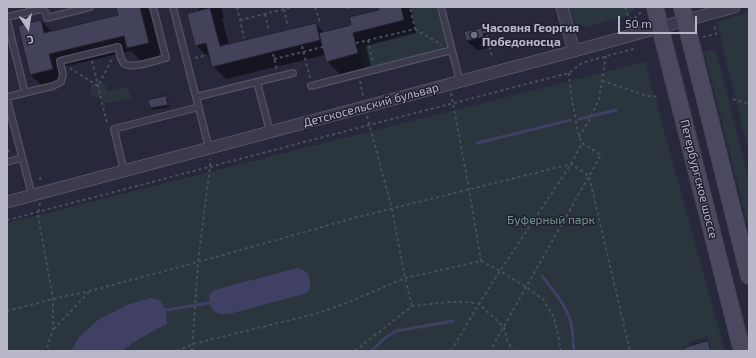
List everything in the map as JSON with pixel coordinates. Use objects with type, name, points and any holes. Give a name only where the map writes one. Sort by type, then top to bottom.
[{"type":"main road","name":"Петербургское шоссе","points":[[655,7],[742,351]]},
{"type":"main road","name":"Петербургское шоссе","points":[[684,14],[749,276]]},
{"type":"street","points":[[562,7],[574,51]]},
{"type":"street","name":"Детскосельский бульвар","points":[[7,202],[661,28],[684,14],[734,7]]},
{"type":"lane","points":[[25,93],[7,18],[42,9],[46,13],[47,18],[90,7]]},
{"type":"lane","points":[[32,195],[7,98],[53,86],[61,82],[63,75],[60,62],[90,54],[118,47],[121,59],[125,64],[133,66],[166,58],[153,7]]},
{"type":"lane","points":[[173,7],[209,148]]},
{"type":"lane","points":[[441,7],[452,50],[454,83]]},
{"type":"lane","points":[[311,86],[452,50]]},
{"type":"lane","points":[[196,97],[293,73]]},
{"type":"lane","points":[[257,82],[270,132]]},
{"type":"lane","points":[[124,171],[114,129],[199,107]]},
{"type":"lane","points":[[7,162],[22,158]]},
{"type":"path","points":[[237,7],[244,38]]},
{"type":"path","points":[[240,20],[293,7]]},
{"type":"path","points":[[315,7],[320,22]]},
{"type":"path","points":[[346,7],[352,7]]},
{"type":"path","points":[[410,7],[415,29]]},
{"type":"path","points":[[625,7],[629,20],[636,18],[640,14],[642,7]]},
{"type":"path","points":[[284,9],[288,27]]},
{"type":"path","points":[[265,14],[269,31]]},
{"type":"path","points":[[700,38],[716,34],[713,21]]},
{"type":"path","points":[[356,43],[415,29],[452,50]]},
{"type":"path","points":[[483,32],[486,32],[492,57]]},
{"type":"path","points":[[368,40],[375,70]]},
{"type":"path","points":[[302,46],[311,86]]},
{"type":"path","points":[[98,86],[118,47]]},
{"type":"path","points":[[274,59],[323,47]]},
{"type":"path","points":[[7,220],[569,73],[582,63],[636,48]]},
{"type":"path","points":[[90,54],[107,123],[114,129]]},
{"type":"path","points":[[273,54],[278,76]]},
{"type":"path","points":[[187,60],[207,55]]},
{"type":"path","points":[[579,137],[595,110],[599,100],[606,56]]},
{"type":"path","points":[[60,62],[98,86]]},
{"type":"path","points":[[490,351],[601,155],[582,143],[579,137],[571,96],[569,73]]},
{"type":"path","points":[[602,81],[648,96],[658,97]]},
{"type":"path","points":[[454,83],[453,103],[481,261]]},
{"type":"path","points":[[732,99],[749,104]]},
{"type":"path","points":[[369,125],[392,209],[412,306]]},
{"type":"path","points":[[451,351],[500,271],[571,164],[582,143]]},
{"type":"path","points":[[7,311],[90,291],[354,218],[571,164],[589,176],[630,351]]},
{"type":"path","points":[[192,351],[198,262],[210,167]]},
{"type":"path","points":[[38,212],[53,299],[53,330],[46,351]]},
{"type":"path","points":[[177,351],[193,344],[319,313],[406,278],[481,261],[500,271],[543,299],[557,329],[561,351]]},
{"type":"path","points":[[53,330],[90,291]]},
{"type":"path","points":[[355,351],[412,306],[450,302],[470,302],[479,304],[504,327],[507,340],[513,351]]},
{"type":"green space","points":[[412,7],[437,7],[448,48],[365,68],[359,45],[417,31]]},
{"type":"green space","points":[[570,7],[636,7],[626,16],[586,27],[578,24],[575,25]]},
{"type":"green space","points":[[749,12],[749,154],[717,22]]},
{"type":"green space","points":[[716,50],[749,181],[749,230],[704,51]]},
{"type":"green space","name":"Буферный парк","points":[[645,62],[725,351],[711,351],[707,337],[689,342],[690,348],[679,351],[7,351],[7,223]]},
{"type":"green space","points":[[98,81],[101,81],[105,85],[107,91],[124,87],[128,88],[131,98],[104,104],[102,97],[94,96],[90,92],[91,86]]},
{"type":"water","points":[[297,268],[305,271],[308,275],[310,289],[307,293],[227,314],[219,314],[215,312],[211,306],[209,295],[214,290]]},
{"type":"water","points":[[150,298],[160,300],[166,310],[167,324],[144,336],[122,351],[71,351],[79,337],[99,319],[127,305]]},
{"type":"building","points":[[116,7],[140,7],[149,43],[127,48],[124,36],[49,54],[53,69],[30,75],[18,26],[41,20],[44,33],[118,15]]},
{"type":"building","points":[[378,7],[401,7],[404,20],[353,33],[358,53],[326,62],[319,33],[351,25],[349,17],[379,10]]},
{"type":"building","points":[[210,8],[220,46],[316,23],[320,40],[212,67],[206,43],[195,46],[187,14]]},
{"type":"building","name":"Часовня Георгия Победоносца","points":[[482,28],[484,37],[466,41],[464,32]]},
{"type":"building","points":[[166,96],[168,105],[150,108],[148,100]]},
{"type":"building","points":[[708,341],[711,351],[683,351],[683,348]]},
{"type":"waterway","points":[[579,119],[616,110]]},
{"type":"waterway","points":[[477,143],[571,120]]},
{"type":"waterway","points":[[542,276],[568,313],[572,327],[574,351]]},
{"type":"waterway","points":[[166,310],[209,303]]},
{"type":"waterway","points":[[371,351],[385,338],[396,331],[453,321]]},
{"type":"place","name":"Часовня Георгия Победоносца","points":[[474,35]]}]
